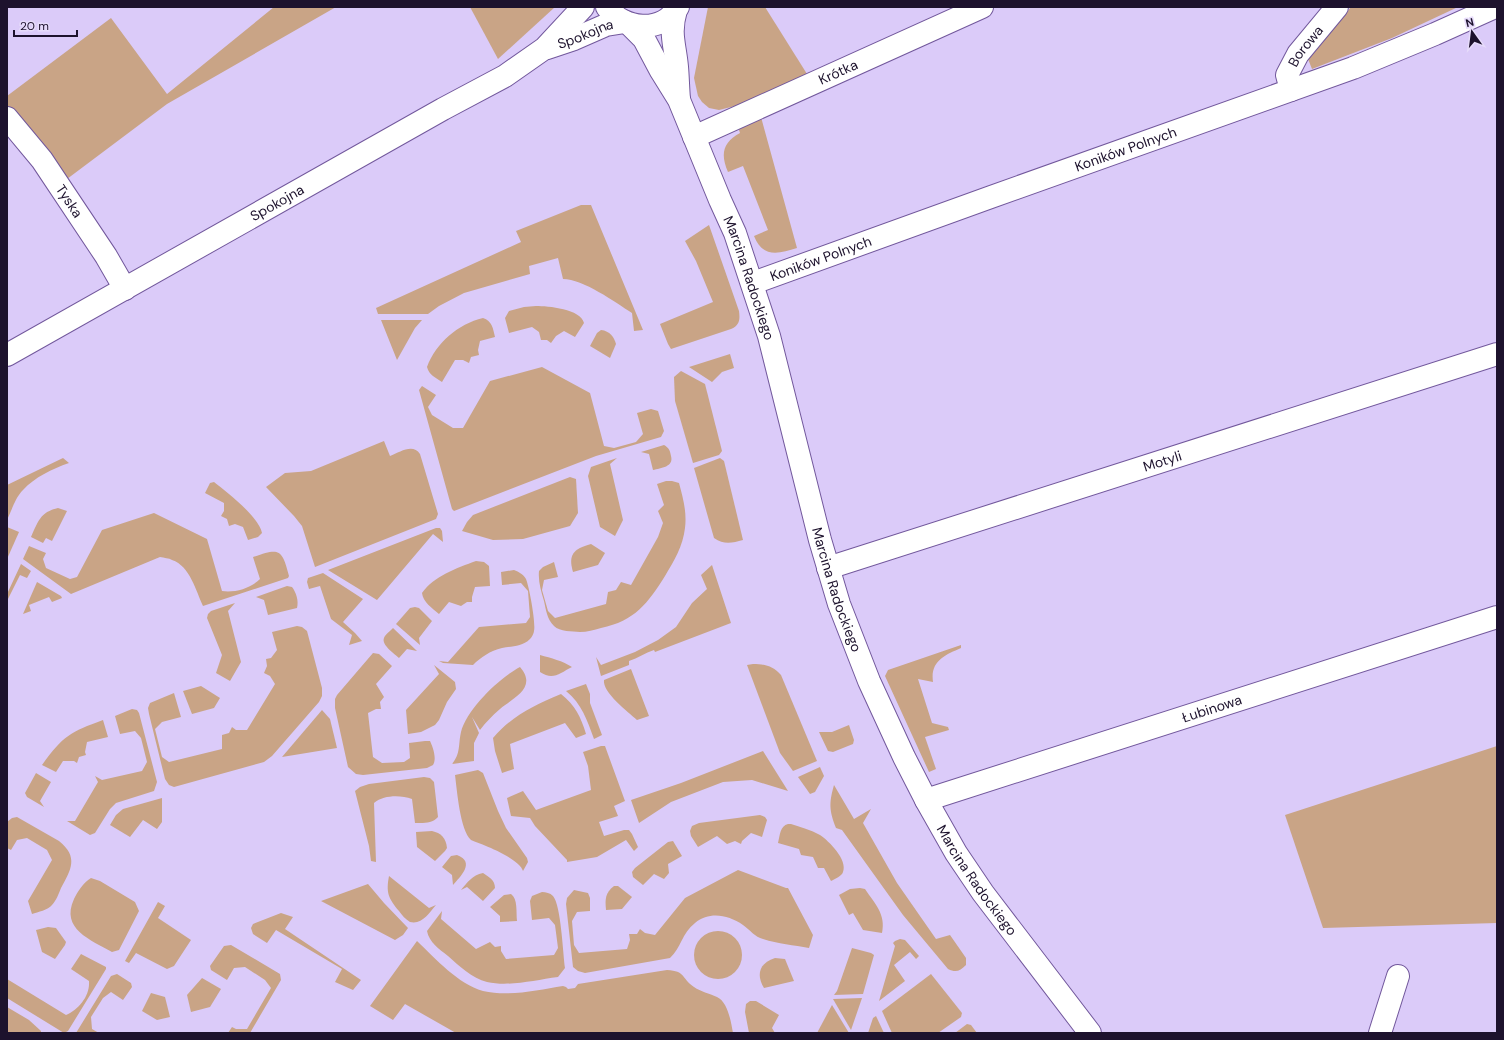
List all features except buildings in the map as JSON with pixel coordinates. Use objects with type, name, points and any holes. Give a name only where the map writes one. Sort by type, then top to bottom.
[{"type":"street","name":"Spokojna","points":[[7,355],[443,108],[505,76],[546,48],[583,7]]},
{"type":"street","name":"Marcina Radockiego","points":[[607,7],[612,14],[627,23],[644,39],[679,100],[735,233],[753,283],[769,336],[828,568],[839,604],[869,681],[904,758],[956,853],[983,893],[1090,1033]]},
{"type":"street","name":"Krótka","points":[[694,137],[982,7]]},
{"type":"street","name":"Borowa","points":[[1291,90],[1287,75],[1298,54],[1337,7]]},
{"type":"street","name":"Koników Polnych","points":[[753,283],[1353,68],[1495,7]]},
{"type":"street","name":"Spokojna","points":[[546,48],[574,39],[606,25],[627,23],[641,26],[655,24],[663,21],[677,9]]},
{"type":"street","name":"Marcina Radockiego","points":[[677,9],[671,31],[677,66],[679,100]]},
{"type":"street","name":"Tyska","points":[[7,118],[42,160],[106,256],[125,289]]},
{"type":"street","name":"Motyli","points":[[828,568],[1497,354]]},
{"type":"street","name":"Łubinowa","points":[[926,800],[1497,617]]},
{"type":"street","points":[[1380,1033],[1398,976]]},
{"type":"shaded area","points":[[274,7],[336,7],[167,104],[63,182],[7,108],[7,96],[111,18],[167,94]]},
{"type":"shaded area","points":[[470,7],[555,7],[498,59]]},
{"type":"shaded area","points":[[708,7],[765,7],[807,74],[739,105],[719,110],[709,108],[698,96],[694,78]]},
{"type":"shaded area","points":[[1351,7],[1458,7],[1392,38],[1312,69],[1308,59]]},
{"type":"shaded area","points":[[761,117],[797,248],[784,252],[777,253],[767,251],[758,243],[754,236],[768,230],[743,166],[728,172],[724,160],[727,145],[730,140],[740,133],[738,127]]},
{"type":"shaded area","points":[[581,205],[591,205],[643,330],[634,331],[632,313],[617,303],[580,283],[563,279],[558,258],[529,266],[530,274],[464,293],[439,306],[428,314],[378,314],[376,308],[521,242],[516,231]]},
{"type":"shaded area","points":[[709,225],[739,311],[739,322],[731,329],[671,349],[660,324],[713,302],[696,261],[685,241]]},
{"type":"shaded area","points":[[536,306],[571,311],[582,318],[584,323],[575,337],[564,331],[556,336],[551,343],[547,340],[541,340],[539,332],[532,327],[509,333],[505,318],[509,311],[524,307]]},
{"type":"shaded area","points":[[483,318],[490,323],[495,337],[480,341],[478,350],[479,355],[471,357],[469,363],[463,360],[455,360],[442,382],[433,376],[427,367],[436,350],[442,343],[465,325]]},
{"type":"shaded area","points":[[381,320],[422,320],[415,328],[397,360]]},
{"type":"shaded area","points":[[601,330],[611,335],[616,344],[610,358],[590,346],[597,333]]},
{"type":"shaded area","points":[[730,354],[734,368],[722,372],[712,382],[689,367]]},
{"type":"shaded area","points":[[542,367],[590,393],[604,446],[614,448],[636,442],[643,434],[637,413],[651,409],[658,411],[664,431],[661,437],[596,456],[454,511],[452,509],[419,390],[422,386],[436,395],[428,407],[432,415],[453,428],[463,428],[490,381]]},
{"type":"shaded area","points":[[681,371],[705,384],[722,451],[719,455],[693,463],[675,401],[674,377]]},
{"type":"shaded area","points":[[384,441],[390,456],[406,449],[414,449],[420,454],[438,514],[436,519],[315,567],[302,526],[266,487],[285,473],[311,471]]},
{"type":"shaded area","points":[[664,445],[670,451],[671,463],[663,468],[653,470],[649,454],[641,452]]},
{"type":"shaded area","points":[[63,458],[69,463],[44,474],[33,481],[20,493],[7,520],[7,485]]},
{"type":"shaded area","points":[[617,458],[610,464],[623,520],[615,536],[600,527],[588,476],[591,467]]},
{"type":"shaded area","points":[[720,458],[724,461],[743,540],[732,543],[721,542],[714,538],[694,468]]},
{"type":"shaded area","points":[[570,477],[576,479],[578,513],[570,526],[523,539],[493,540],[462,531],[473,515]]},
{"type":"shaded area","points":[[666,481],[679,483],[685,511],[685,528],[678,553],[653,595],[632,616],[613,625],[583,632],[566,631],[554,626],[547,614],[540,586],[539,571],[543,567],[554,562],[558,577],[544,580],[542,590],[548,611],[555,618],[606,604],[608,592],[616,590],[621,582],[631,585],[658,537],[663,523],[658,511],[664,505],[657,484]]},
{"type":"shaded area","points":[[214,482],[249,512],[260,527],[262,533],[258,537],[248,540],[243,527],[235,524],[229,526],[227,519],[221,516],[224,511],[224,503],[205,493],[210,483]]},
{"type":"shaded area","points":[[58,508],[67,511],[52,541],[46,538],[43,543],[31,537],[40,518],[47,512]]},
{"type":"shaded area","points":[[154,513],[207,539],[222,591],[237,590],[247,587],[260,579],[253,557],[269,552],[278,553],[281,555],[287,567],[289,576],[288,578],[203,606],[188,573],[178,563],[168,558],[160,557],[71,594],[23,559],[29,546],[46,553],[43,559],[46,568],[70,579],[77,577],[102,530]]},
{"type":"shaded area","points":[[7,527],[19,532],[7,559]]},
{"type":"shaded area","points":[[436,528],[440,528],[442,531],[443,542],[433,534],[377,600],[328,570]]},
{"type":"shaded area","points":[[591,544],[605,553],[598,565],[573,572],[571,561],[573,554],[580,548]]},
{"type":"shaded area","points":[[476,561],[484,562],[489,566],[490,586],[475,587],[472,602],[467,602],[461,606],[449,602],[439,614],[426,602],[422,593],[439,577]]},
{"type":"shaded area","points":[[21,564],[31,571],[27,578],[20,575],[7,601],[7,594]]},
{"type":"shaded area","points":[[712,565],[731,623],[655,652],[654,650],[651,651],[629,661],[629,665],[601,676],[596,657],[601,665],[635,652],[658,640],[676,627],[692,603],[707,589],[701,575]]},
{"type":"shaded area","points":[[514,570],[521,573],[525,577],[529,589],[534,627],[534,633],[531,638],[527,642],[520,645],[498,649],[483,657],[473,665],[443,663],[439,661],[448,662],[479,627],[526,623],[530,617],[528,591],[521,583],[502,585],[501,572]]},
{"type":"shaded area","points":[[323,573],[363,599],[343,622],[362,641],[349,645],[352,635],[331,619],[320,586],[309,589],[307,582],[308,578]]},
{"type":"shaded area","points":[[37,582],[62,598],[52,602],[49,597],[29,605],[31,611],[23,614]]},
{"type":"shaded area","points":[[287,586],[292,587],[295,591],[298,605],[297,608],[268,615],[264,600],[256,597]]},
{"type":"shaded area","points":[[235,603],[228,611],[241,662],[230,681],[216,673],[222,655],[207,618],[211,611]]},
{"type":"shaded area","points":[[410,608],[419,608],[432,621],[419,638],[420,645],[396,624]]},
{"type":"shaded area","points":[[297,626],[302,627],[307,631],[322,688],[322,696],[319,702],[272,756],[264,762],[174,787],[169,785],[165,779],[149,714],[148,708],[150,703],[174,693],[181,717],[162,722],[155,729],[162,757],[169,762],[222,749],[222,735],[229,733],[232,727],[236,730],[247,730],[275,684],[270,676],[264,673],[267,666],[266,659],[271,658],[277,650],[272,632]]},
{"type":"shaded area","points":[[393,628],[417,651],[407,649],[399,658],[389,649],[385,644],[384,638]]},
{"type":"shaded area","points":[[961,645],[961,648],[944,656],[936,664],[933,682],[918,679],[932,723],[948,727],[949,730],[925,737],[936,769],[929,772],[885,676],[888,670]]},
{"type":"shaded area","points":[[373,653],[379,654],[392,666],[376,684],[384,697],[380,702],[381,709],[376,709],[368,713],[373,757],[382,763],[404,762],[410,758],[409,743],[430,741],[435,756],[433,765],[427,768],[363,775],[356,774],[348,767],[335,708],[335,699]]},
{"type":"shaded area","points":[[540,655],[561,661],[572,667],[560,674],[553,676],[545,675],[540,672]]},
{"type":"shaded area","points":[[753,664],[768,666],[775,669],[781,675],[817,761],[793,771],[780,753],[747,665]]},
{"type":"shaded area","points":[[434,665],[455,682],[456,689],[447,702],[439,720],[435,725],[421,732],[408,734],[406,710],[439,674]]},
{"type":"shaded area","points":[[520,667],[525,674],[526,681],[522,692],[497,712],[480,730],[472,717],[479,733],[474,743],[474,761],[452,764],[457,756],[464,723],[477,704],[494,686]]},
{"type":"shaded area","points":[[631,669],[649,716],[637,720],[616,702],[604,685],[604,680]]},
{"type":"shaded area","points":[[586,684],[590,694],[590,703],[602,735],[594,739],[580,707],[572,696],[566,691]]},
{"type":"shaded area","points":[[201,686],[220,698],[214,708],[192,714],[183,691]]},
{"type":"shaded area","points":[[561,694],[570,702],[577,712],[586,734],[576,738],[565,723],[510,744],[514,769],[502,773],[495,751],[493,738],[516,717]]},
{"type":"shaded area","points":[[132,709],[137,710],[139,713],[157,782],[154,791],[116,803],[110,809],[95,833],[90,835],[67,821],[75,821],[98,782],[95,776],[102,780],[142,771],[147,762],[141,738],[135,731],[120,734],[115,716]]},
{"type":"shaded area","points":[[322,710],[330,719],[337,748],[282,757]]},
{"type":"shaded area","points":[[103,720],[108,737],[87,742],[85,752],[86,755],[79,757],[77,763],[74,761],[63,761],[56,772],[42,765],[56,747],[68,736],[82,728]]},
{"type":"shaded area","points":[[849,725],[854,740],[853,744],[833,752],[828,751],[819,732],[832,732]]},
{"type":"shaded area","points":[[605,746],[625,801],[614,806],[618,816],[599,822],[604,836],[629,830],[638,847],[634,851],[626,840],[597,857],[567,862],[567,860],[535,826],[530,818],[511,816],[507,798],[523,791],[536,810],[591,790],[588,766],[583,752]]},
{"type":"shaded area","points":[[1497,746],[1497,923],[1323,928],[1285,815]]},
{"type":"shaded area","points":[[763,751],[788,791],[752,780],[723,782],[671,802],[639,823],[631,800],[681,783]]},
{"type":"shaded area","points":[[820,767],[824,776],[815,792],[810,794],[798,777]]},
{"type":"shaded area","points":[[478,770],[483,773],[506,828],[527,858],[528,862],[523,871],[517,863],[507,856],[471,840],[467,835],[460,809],[455,775]]},
{"type":"shaded area","points":[[36,773],[51,782],[40,801],[44,807],[27,797],[25,793]]},
{"type":"shaded area","points":[[424,777],[430,778],[434,782],[438,817],[430,822],[415,823],[412,799],[397,796],[378,800],[374,803],[376,862],[371,861],[369,846],[355,791],[360,787],[369,784]]},
{"type":"shaded area","points":[[834,785],[854,819],[871,809],[863,823],[897,883],[936,939],[950,935],[966,958],[966,965],[962,969],[956,971],[948,969],[903,915],[842,830],[836,828],[830,806]]},
{"type":"shaded area","points":[[162,798],[162,822],[157,829],[143,820],[130,837],[110,825],[116,815],[123,809]]},
{"type":"shaded area","points":[[760,815],[765,817],[767,820],[762,837],[751,833],[742,841],[741,844],[735,841],[727,844],[717,836],[698,847],[691,836],[690,831],[692,826],[699,823]]},
{"type":"shaded area","points":[[17,817],[59,841],[65,847],[71,858],[68,875],[53,903],[45,910],[32,914],[28,901],[52,860],[47,850],[27,838],[17,840],[11,850],[7,848],[7,822],[12,818]]},
{"type":"shaded area","points":[[788,824],[820,835],[828,842],[837,851],[843,862],[844,867],[841,875],[831,881],[824,868],[818,868],[813,857],[801,855],[799,849],[778,843],[783,827]]},
{"type":"shaded area","points":[[432,831],[442,836],[446,841],[447,848],[435,861],[417,847],[416,832]]},
{"type":"shaded area","points":[[673,841],[682,856],[668,864],[669,873],[664,879],[654,874],[643,885],[633,877],[632,872],[635,868],[668,842]]},
{"type":"shaded area","points":[[457,855],[463,858],[466,865],[465,870],[453,885],[452,875],[442,867],[451,856]]},
{"type":"shaded area","points":[[738,870],[788,888],[813,935],[809,948],[760,938],[743,925],[731,919],[713,916],[701,919],[695,923],[687,931],[677,950],[670,958],[585,973],[578,971],[573,967],[566,904],[567,898],[574,890],[588,893],[590,898],[590,911],[577,912],[572,921],[574,945],[579,953],[627,949],[630,940],[629,934],[637,934],[640,929],[645,933],[655,935],[685,898]]},
{"type":"shaded area","points":[[483,873],[493,881],[495,888],[483,901],[467,887],[461,890],[473,877]]},
{"type":"shaded area","points":[[389,876],[429,908],[436,905],[422,920],[418,922],[410,922],[402,915],[390,898],[388,891]]},
{"type":"shaded area","points":[[91,878],[100,881],[135,902],[139,911],[119,950],[112,952],[95,943],[74,926],[71,918],[71,909],[74,899],[81,887]]},
{"type":"shaded area","points":[[368,884],[408,928],[403,935],[395,940],[321,901]]},
{"type":"shaded area","points":[[614,886],[618,886],[632,897],[622,909],[606,910],[606,896]]},
{"type":"shaded area","points":[[850,889],[865,889],[879,910],[883,926],[882,933],[863,930],[853,913],[849,915],[839,895]]},
{"type":"shaded area","points":[[542,892],[553,896],[558,909],[565,968],[558,977],[504,984],[487,982],[476,978],[461,968],[435,945],[428,935],[427,931],[442,911],[441,919],[476,949],[490,942],[495,947],[501,946],[501,951],[506,959],[554,955],[558,948],[555,925],[549,918],[532,920],[530,901],[532,896]]},
{"type":"shaded area","points":[[511,894],[516,902],[517,921],[500,922],[500,916],[490,907],[504,895]]},
{"type":"shaded area","points":[[158,902],[165,906],[158,918],[191,940],[174,966],[167,969],[136,953],[129,963],[125,961]]},
{"type":"shaded area","points":[[281,913],[293,917],[285,929],[361,980],[353,990],[335,982],[342,969],[276,930],[267,943],[253,934],[251,928],[253,924]]},
{"type":"shaded area","points":[[48,927],[56,928],[66,942],[55,959],[42,952],[36,930]]},
{"type":"shaded area","points":[[713,931],[723,931],[732,935],[738,941],[741,946],[741,964],[732,975],[723,979],[713,979],[704,975],[698,969],[694,960],[694,950],[698,941],[704,935]]},
{"type":"shaded area","points":[[900,939],[905,940],[919,956],[916,959],[910,952],[894,965],[905,981],[879,1001],[895,946],[893,943]]},
{"type":"shaded area","points":[[417,941],[456,977],[474,988],[493,993],[523,992],[563,986],[568,989],[575,988],[578,984],[667,970],[677,972],[680,973],[694,987],[717,997],[724,1003],[733,1033],[456,1033],[405,1004],[393,1020],[370,1006]]},
{"type":"shaded area","points":[[231,945],[280,974],[281,980],[250,1033],[228,1033],[232,1027],[236,1029],[247,1029],[271,988],[265,980],[245,967],[234,968],[227,980],[211,970],[210,966],[224,946]]},
{"type":"shaded area","points":[[852,948],[874,955],[863,994],[834,995],[837,991]]},
{"type":"shaded area","points":[[81,954],[106,967],[106,969],[68,1031],[64,1033],[7,998],[7,979],[66,1015],[79,1006],[88,992],[89,981],[71,969]]},
{"type":"shaded area","points":[[775,958],[785,959],[794,981],[764,988],[760,979],[760,970],[765,963]]},
{"type":"shaded area","points":[[117,974],[131,983],[132,987],[123,1000],[111,992],[103,998],[91,1017],[92,1029],[99,1033],[76,1033],[111,976]]},
{"type":"shaded area","points":[[931,974],[962,1013],[961,1017],[938,1033],[892,1033],[882,1011]]},
{"type":"shaded area","points":[[202,978],[221,989],[210,1007],[191,1012],[187,995]]},
{"type":"shaded area","points":[[151,993],[165,997],[170,1017],[157,1020],[142,1011]]},
{"type":"shaded area","points":[[862,998],[851,1030],[833,999]]},
{"type":"shaded area","points":[[750,1001],[756,1001],[779,1015],[772,1028],[775,1033],[749,1033],[745,1012],[746,1004]]},
{"type":"shaded area","points":[[832,1005],[849,1033],[817,1033]]},
{"type":"shaded area","points":[[7,1007],[29,1020],[41,1031],[41,1033],[7,1033]]},
{"type":"shaded area","points":[[876,1016],[884,1033],[868,1033],[873,1018]]},
{"type":"shaded area","points":[[967,1024],[971,1025],[977,1033],[955,1033]]}]
